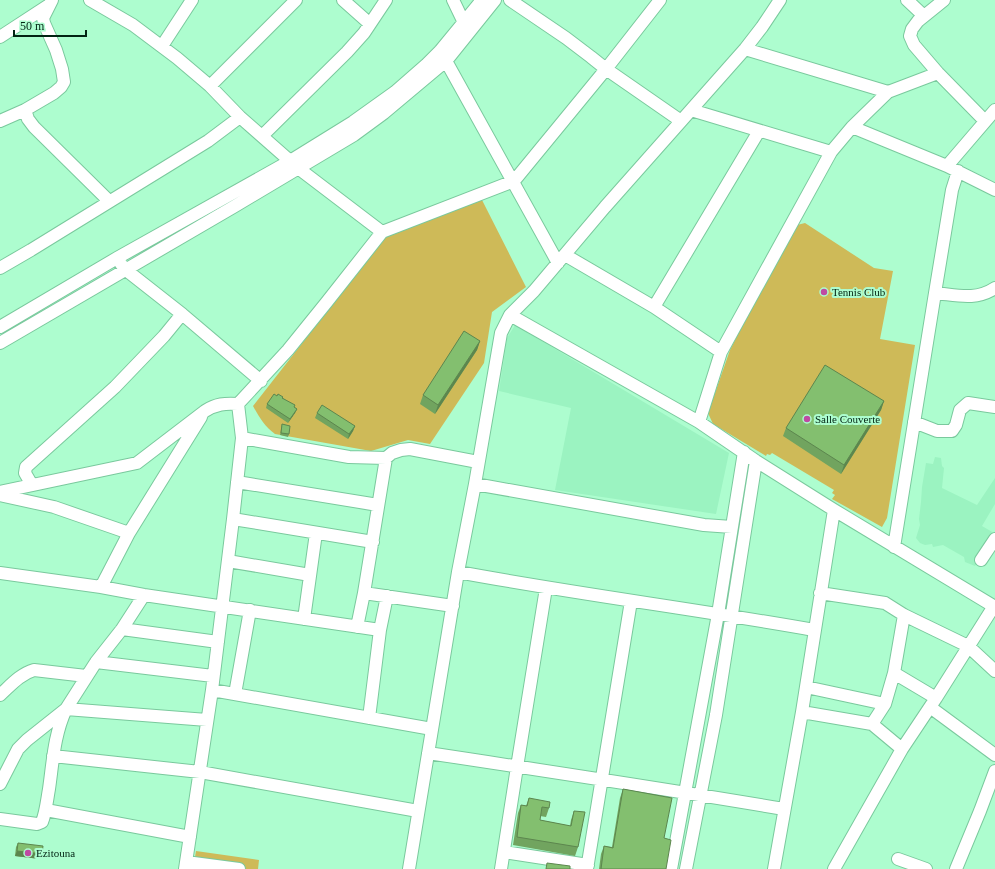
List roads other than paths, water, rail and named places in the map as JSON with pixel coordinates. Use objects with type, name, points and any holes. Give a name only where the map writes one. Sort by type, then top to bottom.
[{"type":"street","points":[[162,46],[192,0]]},
{"type":"street","points":[[210,86],[296,0]]},
{"type":"street","points":[[343,0],[370,24]]},
{"type":"street","points":[[262,136],[348,52],[364,33],[386,0]]},
{"type":"street","points":[[453,0],[466,28]]},
{"type":"street","points":[[0,327],[117,258],[294,164],[330,150],[384,113],[446,61],[482,0]]},
{"type":"street","points":[[0,343],[126,270],[294,164],[395,92],[495,0]]},
{"type":"street","points":[[510,0],[681,121]]},
{"type":"street","points":[[238,404],[260,381],[326,304],[382,232],[514,181],[606,69],[660,0]]},
{"type":"street","points":[[409,869],[458,572],[501,333],[510,315],[534,291],[605,207],[745,49],[780,0]]},
{"type":"street","points":[[908,0],[924,16]]},
{"type":"street","points":[[944,0],[914,25],[910,32],[910,36],[914,45],[938,73],[985,121]]},
{"type":"street","points":[[0,37],[50,2]]},
{"type":"street","points":[[0,121],[24,110],[58,91],[64,82],[64,77],[56,50],[43,18],[50,2]]},
{"type":"street","points":[[97,2],[162,46],[210,86],[240,116],[294,164],[382,232]]},
{"type":"street","points":[[745,49],[888,92]]},
{"type":"street","points":[[446,61],[514,181],[561,259],[654,307],[721,352]]},
{"type":"street","points":[[699,422],[721,352],[830,152],[852,127],[888,92],[938,73]]},
{"type":"street","points":[[24,110],[34,128],[109,201]]},
{"type":"street","points":[[691,110],[830,152]]},
{"type":"street","points":[[894,547],[952,190],[953,168],[985,121],[995,110]]},
{"type":"street","points":[[0,268],[208,141],[240,116]]},
{"type":"street","points":[[852,127],[953,168],[995,190]]},
{"type":"street","points":[[654,307],[759,131]]},
{"type":"street","points":[[117,258],[126,270],[182,314],[260,381]]},
{"type":"street","points":[[935,293],[971,297],[980,296],[995,288]]},
{"type":"street","points":[[32,485],[25,473],[26,467],[116,387],[164,336],[182,314]]},
{"type":"street","points":[[510,315],[699,422],[756,461],[834,510],[995,606],[902,749],[834,869]]},
{"type":"street","points":[[0,494],[32,485],[137,463],[214,405],[226,403],[238,404]]},
{"type":"street","points":[[914,422],[937,431],[952,430],[956,426],[960,410],[968,403],[995,407]]},
{"type":"street","points":[[238,404],[242,438],[233,519],[214,676],[186,866],[239,869]]},
{"type":"street","points":[[101,587],[129,533],[205,411]]},
{"type":"street","points":[[242,438],[349,457],[386,458],[397,451],[410,449],[478,462]]},
{"type":"street","points":[[159,447],[179,453]]},
{"type":"street","points":[[671,869],[718,614],[744,452]]},
{"type":"street","points":[[357,627],[373,542],[386,458]]},
{"type":"street","points":[[686,869],[716,715],[756,461]]},
{"type":"street","points":[[237,482],[378,505]]},
{"type":"street","points":[[475,484],[704,525],[732,528]]},
{"type":"street","points":[[0,494],[54,507],[129,533]]},
{"type":"street","points":[[774,869],[802,712],[834,510]]},
{"type":"street","points":[[233,519],[373,542]]},
{"type":"street","points":[[304,619],[316,533]]},
{"type":"street","points":[[981,560],[995,539]]},
{"type":"street","points":[[228,561],[310,575]]},
{"type":"street","points":[[458,572],[546,588],[814,630]]},
{"type":"street","points":[[0,573],[380,630]]},
{"type":"street","points":[[501,869],[546,588]]},
{"type":"street","points":[[364,593],[453,606]]},
{"type":"street","points":[[820,593],[888,604],[904,615],[968,646],[995,671]]},
{"type":"street","points":[[0,819],[39,824],[42,822],[46,810],[57,732],[66,709],[86,676],[122,629],[144,595]]},
{"type":"street","points":[[369,718],[380,630],[387,596]]},
{"type":"street","points":[[504,852],[587,867],[631,601]]},
{"type":"street","points":[[235,694],[250,610]]},
{"type":"street","points":[[872,724],[884,704],[894,673],[904,615]]},
{"type":"street","points":[[122,629],[218,642]]},
{"type":"street","points":[[96,662],[214,676]]},
{"type":"street","points":[[0,695],[22,676],[34,670],[86,676]]},
{"type":"street","points":[[894,673],[933,702],[995,755]]},
{"type":"street","points":[[806,686],[884,704]]},
{"type":"street","points":[[212,690],[432,729]]},
{"type":"street","points":[[0,784],[18,749],[26,740],[66,709],[207,720]]},
{"type":"street","points":[[802,712],[872,724],[902,749]]},
{"type":"street","points":[[428,753],[517,766],[602,781],[686,792],[784,809]]},
{"type":"street","points":[[53,756],[200,772],[418,811]]},
{"type":"street","points":[[956,869],[995,770]]},
{"type":"street","points":[[46,810],[190,837]]},
{"type":"street","points":[[898,859],[926,869]]},
{"type":"place","name":"Tennis Club","points":[[824,292]]},
{"type":"place","name":"Salle Couverte","points":[[807,419]]},
{"type":"place","name":"Ezitouna","points":[[28,853]]}]
